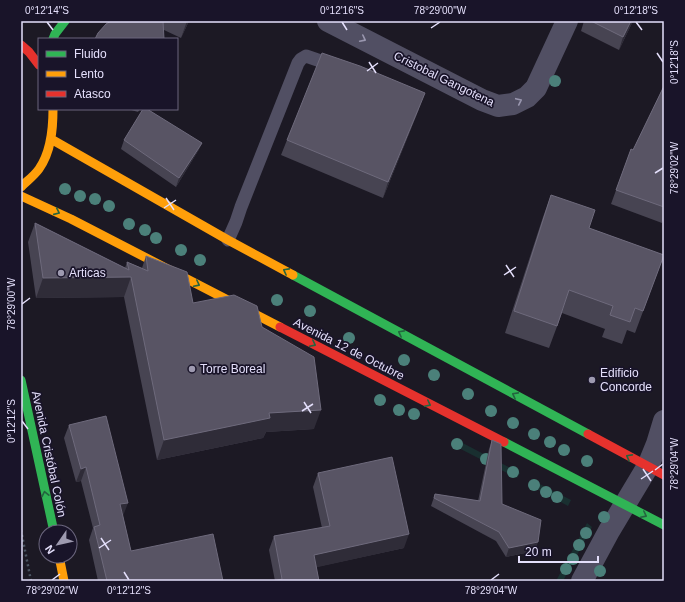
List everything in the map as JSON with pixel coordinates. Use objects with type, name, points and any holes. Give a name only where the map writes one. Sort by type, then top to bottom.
[{"type":"main road","points":[[53,38],[65,21]]},
{"type":"main road","points":[[21,45],[29,52],[38,64]]},
{"type":"main road","points":[[21,186],[33,176],[45,158],[51,139],[53,110]]},
{"type":"main road","points":[[51,139],[228,240],[656,470]]},
{"type":"main road","name":"Avenida 12 de Octubre","points":[[21,196],[71,219],[664,525]]},
{"type":"main road","name":"Avenida Cristóbal Colón","points":[[21,380],[52,524]]},
{"type":"main road","points":[[61,564],[64,581]]},
{"type":"street","name":"Cristobal Gangotena","points":[[328,21],[482,100],[498,106],[513,104],[527,97],[536,88],[567,21]]},
{"type":"street","points":[[582,581],[624,505],[656,470],[657,444],[664,421]]},
{"type":"lane","points":[[228,240],[298,62],[306,56],[349,71]]},
{"type":"path","points":[[21,530],[32,581]]},
{"type":"green space","points":[[455,439],[520,473],[517,478],[451,444]]},
{"type":"green space","points":[[532,480],[571,500],[568,506],[529,485]]},
{"type":"green space","points":[[587,523],[592,527],[563,581],[556,581]]},
{"type":"building","points":[[111,21],[163,21],[164,38],[96,38],[106,24]]},
{"type":"building","points":[[591,21],[631,21],[623,37]]},
{"type":"building","points":[[322,53],[360,66],[425,93],[388,182],[287,140]]},
{"type":"building","points":[[664,86],[664,207],[616,190],[631,149],[633,150]]},
{"type":"building","points":[[142,110],[149,110],[202,143],[179,178],[124,140]]},
{"type":"building","points":[[551,195],[595,210],[589,228],[664,255],[643,311],[635,308],[630,322],[610,315],[613,306],[569,290],[557,326],[514,311]]},
{"type":"building","points":[[35,223],[129,270],[127,262],[148,271],[146,256],[187,272],[193,303],[234,295],[257,306],[262,327],[314,357],[321,410],[269,413],[270,418],[164,440],[131,277],[43,278]]},
{"type":"building","points":[[106,416],[128,503],[120,504],[131,551],[213,534],[223,581],[107,581],[94,527],[100,525],[86,467],[81,469],[69,425]]},
{"type":"building","points":[[492,440],[501,444],[502,504],[541,520],[538,542],[509,548],[499,532],[434,498],[435,494],[480,501]]},
{"type":"building","points":[[392,457],[409,534],[314,555],[319,581],[274,581],[282,579],[274,536],[330,526],[318,473]]},
{"type":"traffic: fast","points":[[53,38],[65,21]]},
{"type":"traffic: fast","points":[[293,275],[588,434]]},
{"type":"traffic: fast","points":[[21,380],[52,524]]},
{"type":"traffic: fast","points":[[504,442],[664,525]]},
{"type":"traffic: slow","points":[[21,187],[37,172],[49,148],[52,133],[53,110]]},
{"type":"traffic: slow","points":[[51,139],[228,240],[293,275]]},
{"type":"traffic: slow","points":[[21,196],[71,219],[280,327]]},
{"type":"traffic: slow","points":[[61,564],[64,581]]},
{"type":"traffic: jam","points":[[21,45],[29,52],[38,64]]},
{"type":"traffic: jam","points":[[280,327],[504,442]]},
{"type":"traffic: jam","points":[[588,434],[664,475]]},
{"type":"place","name":"Articas","points":[[61,273]]},
{"type":"place","name":"Torre Boreal","points":[[192,369]]},
{"type":"place","name":"Edificio Concorde","points":[[592,380]]}]
